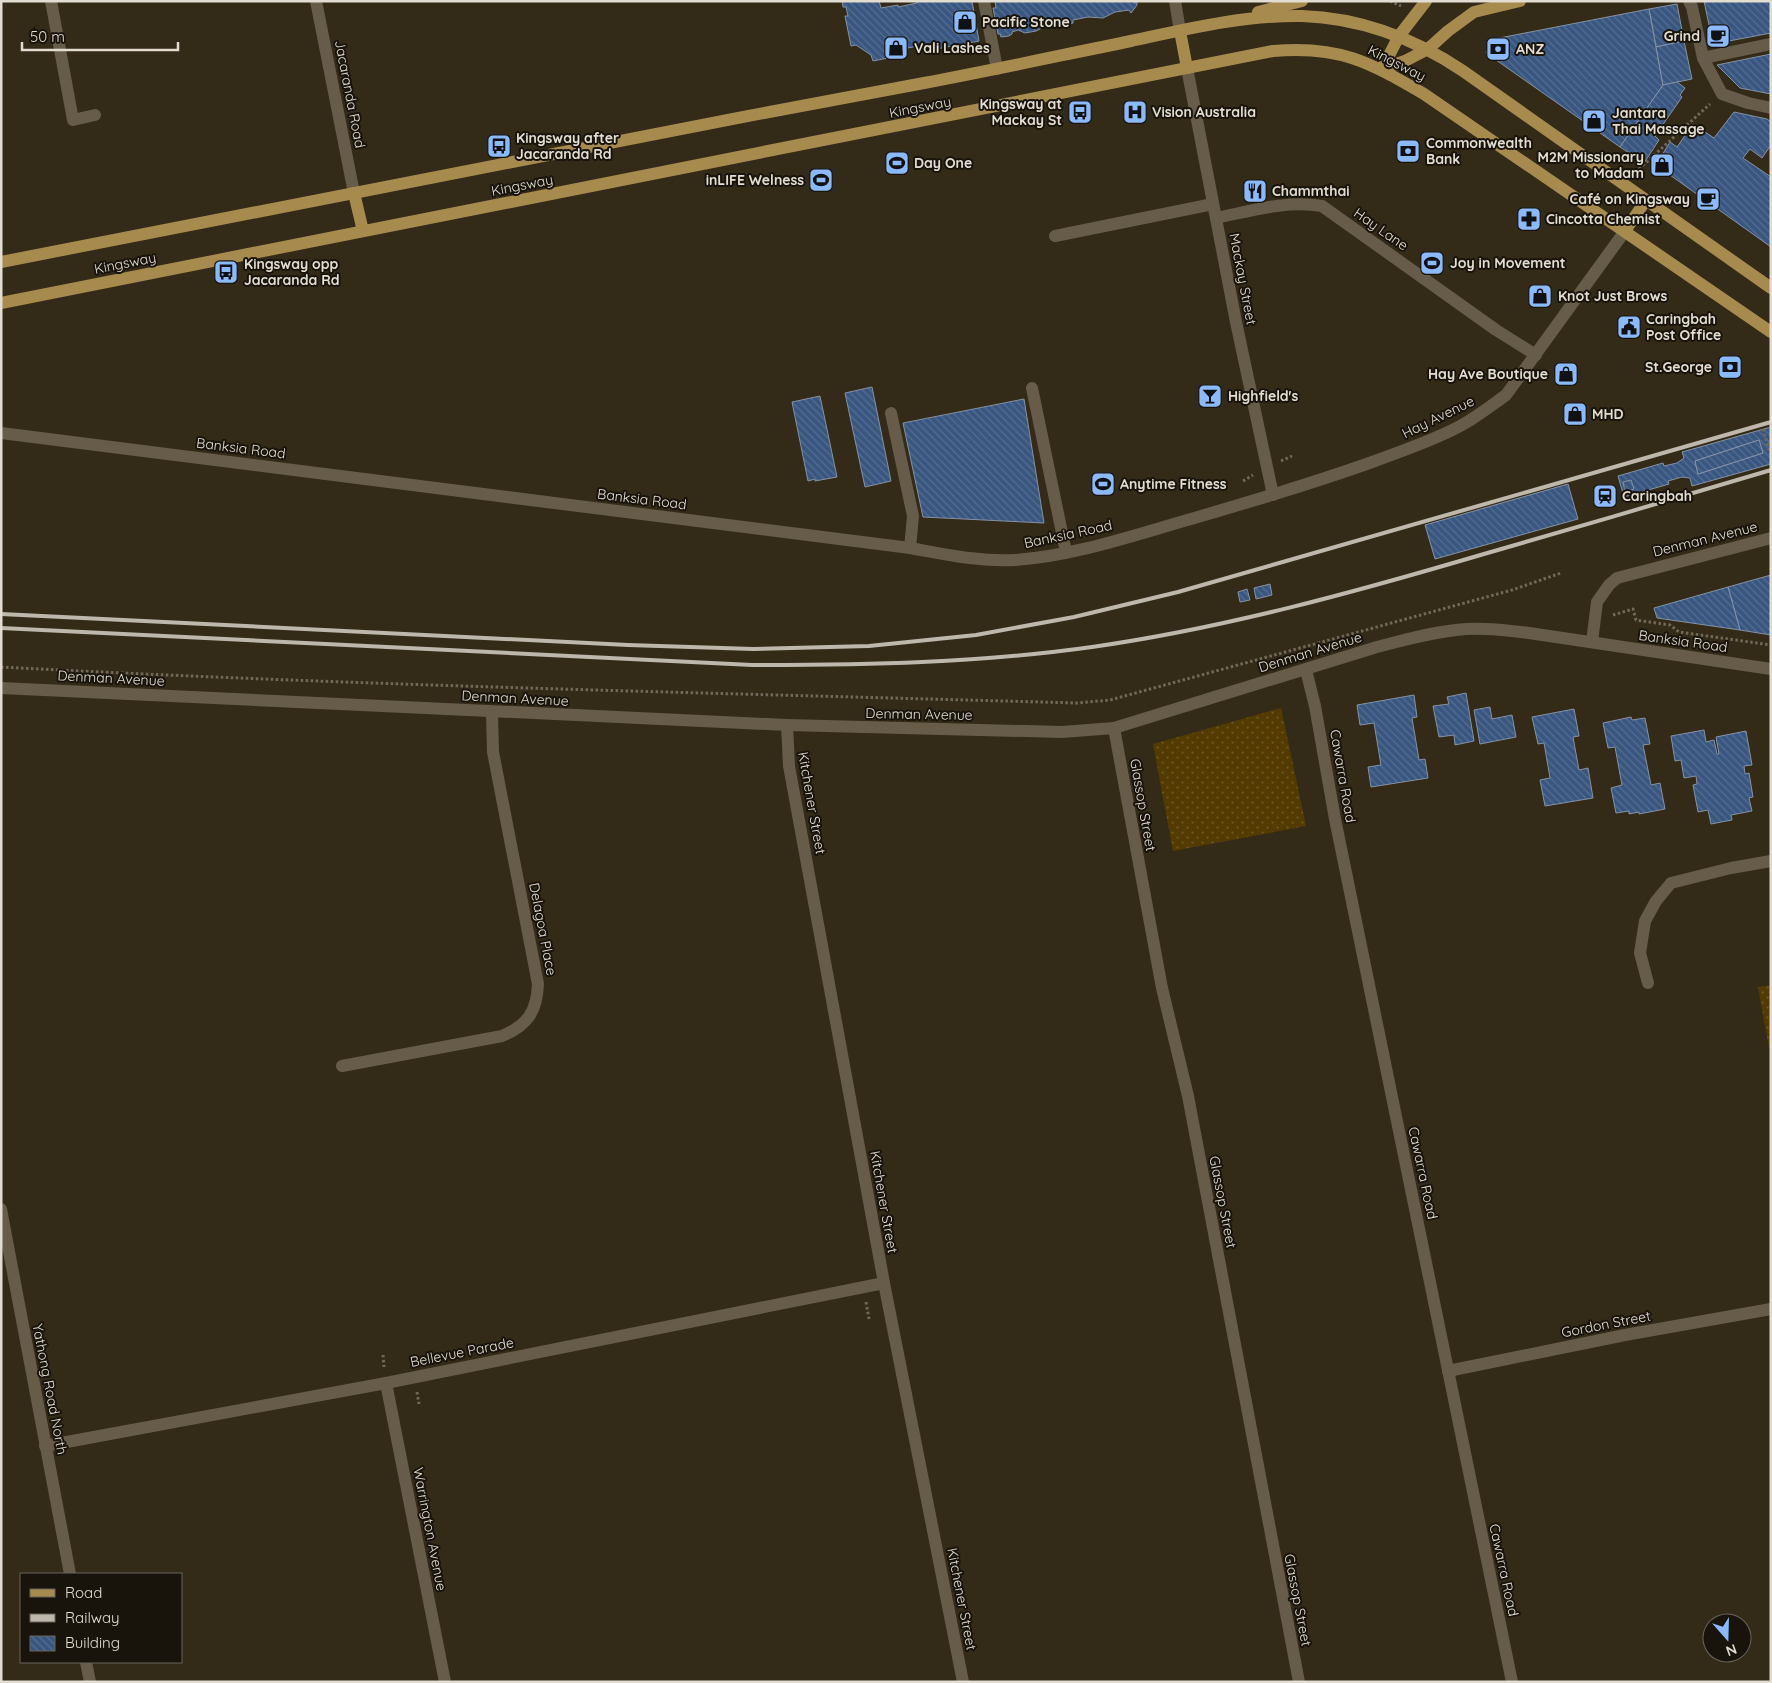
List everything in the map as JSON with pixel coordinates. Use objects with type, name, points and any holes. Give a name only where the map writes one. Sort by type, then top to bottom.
[{"type":"main road","points":[[1187,68],[1186,29],[1302,1]]},
{"type":"main road","points":[[1382,69],[1399,36],[1426,1]]},
{"type":"main road","points":[[1382,69],[1405,61],[1428,49],[1474,12],[1484,8],[1520,1]]},
{"type":"main road","name":"Kingsway","points":[[1,262],[997,69],[1186,29],[1258,17],[1302,16],[1353,22],[1399,36],[1428,49],[1463,71],[1771,288]]},
{"type":"main road","name":"Kingsway","points":[[1,303],[1273,51],[1314,49],[1357,59],[1382,69],[1430,98],[1771,332]]},
{"type":"main road","points":[[354,193],[363,231]]},
{"type":"main road","points":[[1625,231],[1646,200]]},
{"type":"street","points":[[51,1],[73,120],[95,115]]},
{"type":"street","name":"Jacaranda Road","points":[[316,1],[354,193]]},
{"type":"street","points":[[984,1],[997,69]]},
{"type":"street","points":[[1174,1],[1186,29]]},
{"type":"street","points":[[1689,1],[1703,58],[1722,94],[1748,103],[1771,108]]},
{"type":"street","points":[[1703,58],[1771,44]]},
{"type":"street","name":"Mackay Street","points":[[1187,68],[1236,322],[1273,495]]},
{"type":"street","name":"Hay Lane","points":[[1216,218],[1288,204],[1306,203],[1322,206],[1496,330],[1536,355]]},
{"type":"street","points":[[1055,236],[1213,204]]},
{"type":"street","name":"Hay Avenue","points":[[1273,495],[1326,479],[1412,447],[1461,425],[1484,412],[1506,395],[1625,231]]},
{"type":"street","points":[[1032,388],[1066,552]]},
{"type":"street","points":[[891,413],[913,516],[910,548]]},
{"type":"street","name":"Banksia Road","points":[[1,433],[910,548],[967,558],[1014,560],[1066,552],[1273,495]]},
{"type":"street","name":"Denman Avenue","points":[[1,688],[787,725],[1062,732],[1114,728],[1416,636],[1457,630],[1493,629],[1592,642],[1597,602],[1609,585],[1617,578],[1771,538]]},
{"type":"street","name":"Banksia Road","points":[[1592,642],[1771,668]]},
{"type":"street","name":"Cawarra Road","points":[[1306,670],[1315,706],[1337,828],[1512,1682]]},
{"type":"street","name":"Delagoa Place","points":[[342,1066],[502,1036],[522,1025],[535,1007],[538,984],[493,752],[492,712]]},
{"type":"street","name":"Kitchener Street","points":[[787,725],[789,766],[884,1283],[963,1682]]},
{"type":"street","name":"Glassop Street","points":[[1114,728],[1162,988],[1188,1096],[1299,1682]]},
{"type":"street","points":[[1648,983],[1640,953],[1645,921],[1656,901],[1671,884],[1730,868],[1771,861]]},
{"type":"street","name":"Yathong Road North","points":[[1,1209],[70,1573]]},
{"type":"street","name":"Bellevue Parade","points":[[46,1446],[386,1383],[884,1283]]},
{"type":"street","name":"Gordon Street","points":[[1448,1370],[1625,1335],[1771,1309]]},
{"type":"street","name":"Warrington Avenue","points":[[386,1383],[445,1682]]},
{"type":"street","points":[[86,1663],[90,1682]]},
{"type":"path","points":[[1390,2],[1401,6]]},
{"type":"path","points":[[1639,169],[1722,94]]},
{"type":"path","points":[[1763,429],[1771,457]]},
{"type":"path","points":[[1,666],[122,673],[626,691],[1077,703],[1110,700],[1512,590],[1561,573]]},
{"type":"path","points":[[1633,609],[1636,620],[1670,625],[1678,632],[1771,646]]},
{"type":"shaded area","points":[[1281,708],[1306,826],[1173,851],[1153,744]]},
{"type":"shaded area","points":[[1771,985],[1771,1059],[1758,987]]},
{"type":"building","points":[[842,1],[879,1],[881,8],[898,5],[898,7],[917,3],[917,1],[972,1],[979,41],[931,50],[930,44],[902,49],[903,55],[873,61],[871,55],[856,45],[851,46],[845,16],[848,16]]},
{"type":"building","points":[[995,1],[1134,1],[1134,3],[1137,2],[1137,5],[1131,13],[1129,10],[1115,12],[1103,18],[1088,17],[1073,20],[1073,23],[1066,25],[1062,25],[1061,22],[1043,25],[1044,27],[1036,31],[1025,33],[1018,30],[1012,32],[1009,36],[1001,37],[998,34],[993,8],[996,8]]},
{"type":"building","points":[[1704,1],[1771,1],[1771,33],[1713,44]]},
{"type":"building","points":[[1677,4],[1684,41],[1656,47],[1649,9]]},
{"type":"building","points":[[1649,9],[1663,85],[1620,147],[1486,53],[1489,40]]},
{"type":"building","points":[[1684,41],[1692,79],[1663,85],[1656,47]]},
{"type":"building","points":[[1771,54],[1771,94],[1740,88],[1717,65]]},
{"type":"building","points":[[1677,82],[1685,88],[1680,95],[1682,97],[1655,136],[1659,140],[1644,163],[1620,147],[1663,85]]},
{"type":"building","points":[[1734,112],[1767,119],[1771,122],[1771,145],[1762,158],[1750,149],[1743,158],[1771,177],[1771,247],[1656,165],[1670,142],[1677,147],[1693,124],[1714,138]]},
{"type":"building","points":[[872,387],[891,481],[865,487],[845,393]]},
{"type":"building","points":[[820,396],[837,477],[808,481],[792,402]]},
{"type":"building","points":[[1024,399],[1044,523],[923,517],[903,423]]},
{"type":"building","points":[[1771,427],[1771,464],[1692,486],[1690,478],[1682,477],[1668,481],[1669,484],[1624,497],[1618,476],[1663,463],[1664,466],[1677,463],[1684,458],[1682,452]],"holes":[[[1759,440],[1763,453],[1698,474],[1695,461]]]},
{"type":"building","points":[[1759,440],[1763,453],[1698,474],[1695,461]]},
{"type":"building","points":[[1631,480],[1634,489],[1625,492],[1623,482]]},
{"type":"building","points":[[1568,484],[1578,519],[1435,559],[1425,525]]},
{"type":"building","points":[[1771,575],[1771,635],[1740,630],[1728,587]]},
{"type":"building","points":[[1270,584],[1272,595],[1256,599],[1254,588]]},
{"type":"building","points":[[1728,587],[1740,630],[1657,618],[1654,608]]},
{"type":"building","points":[[1247,589],[1250,600],[1240,602],[1238,592]]},
{"type":"building","points":[[1466,693],[1474,741],[1455,745],[1454,735],[1439,737],[1433,706],[1449,704],[1447,697]]},
{"type":"building","points":[[1414,695],[1417,717],[1412,718],[1419,760],[1425,759],[1428,778],[1371,787],[1368,767],[1381,765],[1374,723],[1360,725],[1357,705]]},
{"type":"building","points":[[1490,707],[1492,719],[1512,715],[1516,737],[1480,744],[1474,710]]},
{"type":"building","points":[[1574,709],[1579,736],[1573,737],[1579,770],[1588,768],[1593,798],[1545,806],[1540,780],[1550,778],[1544,743],[1538,744],[1532,717]]},
{"type":"building","points":[[1631,717],[1632,720],[1645,718],[1650,744],[1643,745],[1651,785],[1660,783],[1665,809],[1639,814],[1639,812],[1629,814],[1629,811],[1616,813],[1611,788],[1622,785],[1615,747],[1608,748],[1603,723]]},
{"type":"building","points":[[1704,730],[1706,742],[1714,740],[1717,754],[1719,754],[1716,737],[1746,731],[1752,765],[1744,766],[1745,774],[1749,773],[1753,797],[1749,798],[1752,811],[1731,815],[1732,820],[1711,824],[1708,810],[1698,812],[1693,785],[1697,784],[1696,776],[1684,778],[1681,760],[1675,761],[1671,736]]},
{"type":"railway","points":[[1,614],[628,645],[753,649],[869,646],[976,635],[1074,617],[1178,592],[1771,422]]},
{"type":"railway","points":[[1,628],[752,665],[880,664],[1007,657],[1142,639],[1290,608],[1436,568],[1771,470]]},
{"type":"place","name":"Pacific Stone","points":[[965,22]]},
{"type":"place","name":"Grind","points":[[1718,36]]},
{"type":"place","name":"Vali Lashes","points":[[896,48]]},
{"type":"place","name":"ANZ","points":[[1498,49]]},
{"type":"place","name":"Kingsway at Mackay St","points":[[1080,112]]},
{"type":"place","name":"Vision Australia","points":[[1135,112]]},
{"type":"place","name":"Jantara Thai Massage","points":[[1594,121]]},
{"type":"place","name":"Kingsway after Jacaranda Rd","points":[[499,146]]},
{"type":"place","name":"Commonwealth Bank","points":[[1408,151]]},
{"type":"place","name":"Day One","points":[[897,163]]},
{"type":"place","name":"M2M Missionary to Madam","points":[[1662,165]]},
{"type":"place","name":"inLIFE Welness","points":[[821,180]]},
{"type":"place","name":"Chammthai","points":[[1255,191]]},
{"type":"place","name":"Café on Kingsway","points":[[1708,199]]},
{"type":"place","name":"Cincotta Chemist","points":[[1529,219]]},
{"type":"place","name":"Joy in Movement","points":[[1432,263]]},
{"type":"place","name":"Kingsway opp Jacaranda Rd","points":[[226,272]]},
{"type":"place","name":"Knot Just Brows","points":[[1540,296]]},
{"type":"place","name":"Caringbah Post Office","points":[[1629,327]]},
{"type":"place","name":"St.George","points":[[1730,367]]},
{"type":"place","name":"Hay Ave Boutique","points":[[1566,374]]},
{"type":"place","name":"Highfield's","points":[[1210,396]]},
{"type":"place","name":"MHD","points":[[1575,414]]},
{"type":"place","name":"Anytime Fitness","points":[[1103,484]]},
{"type":"place","name":"Caringbah","points":[[1605,496]]}]
